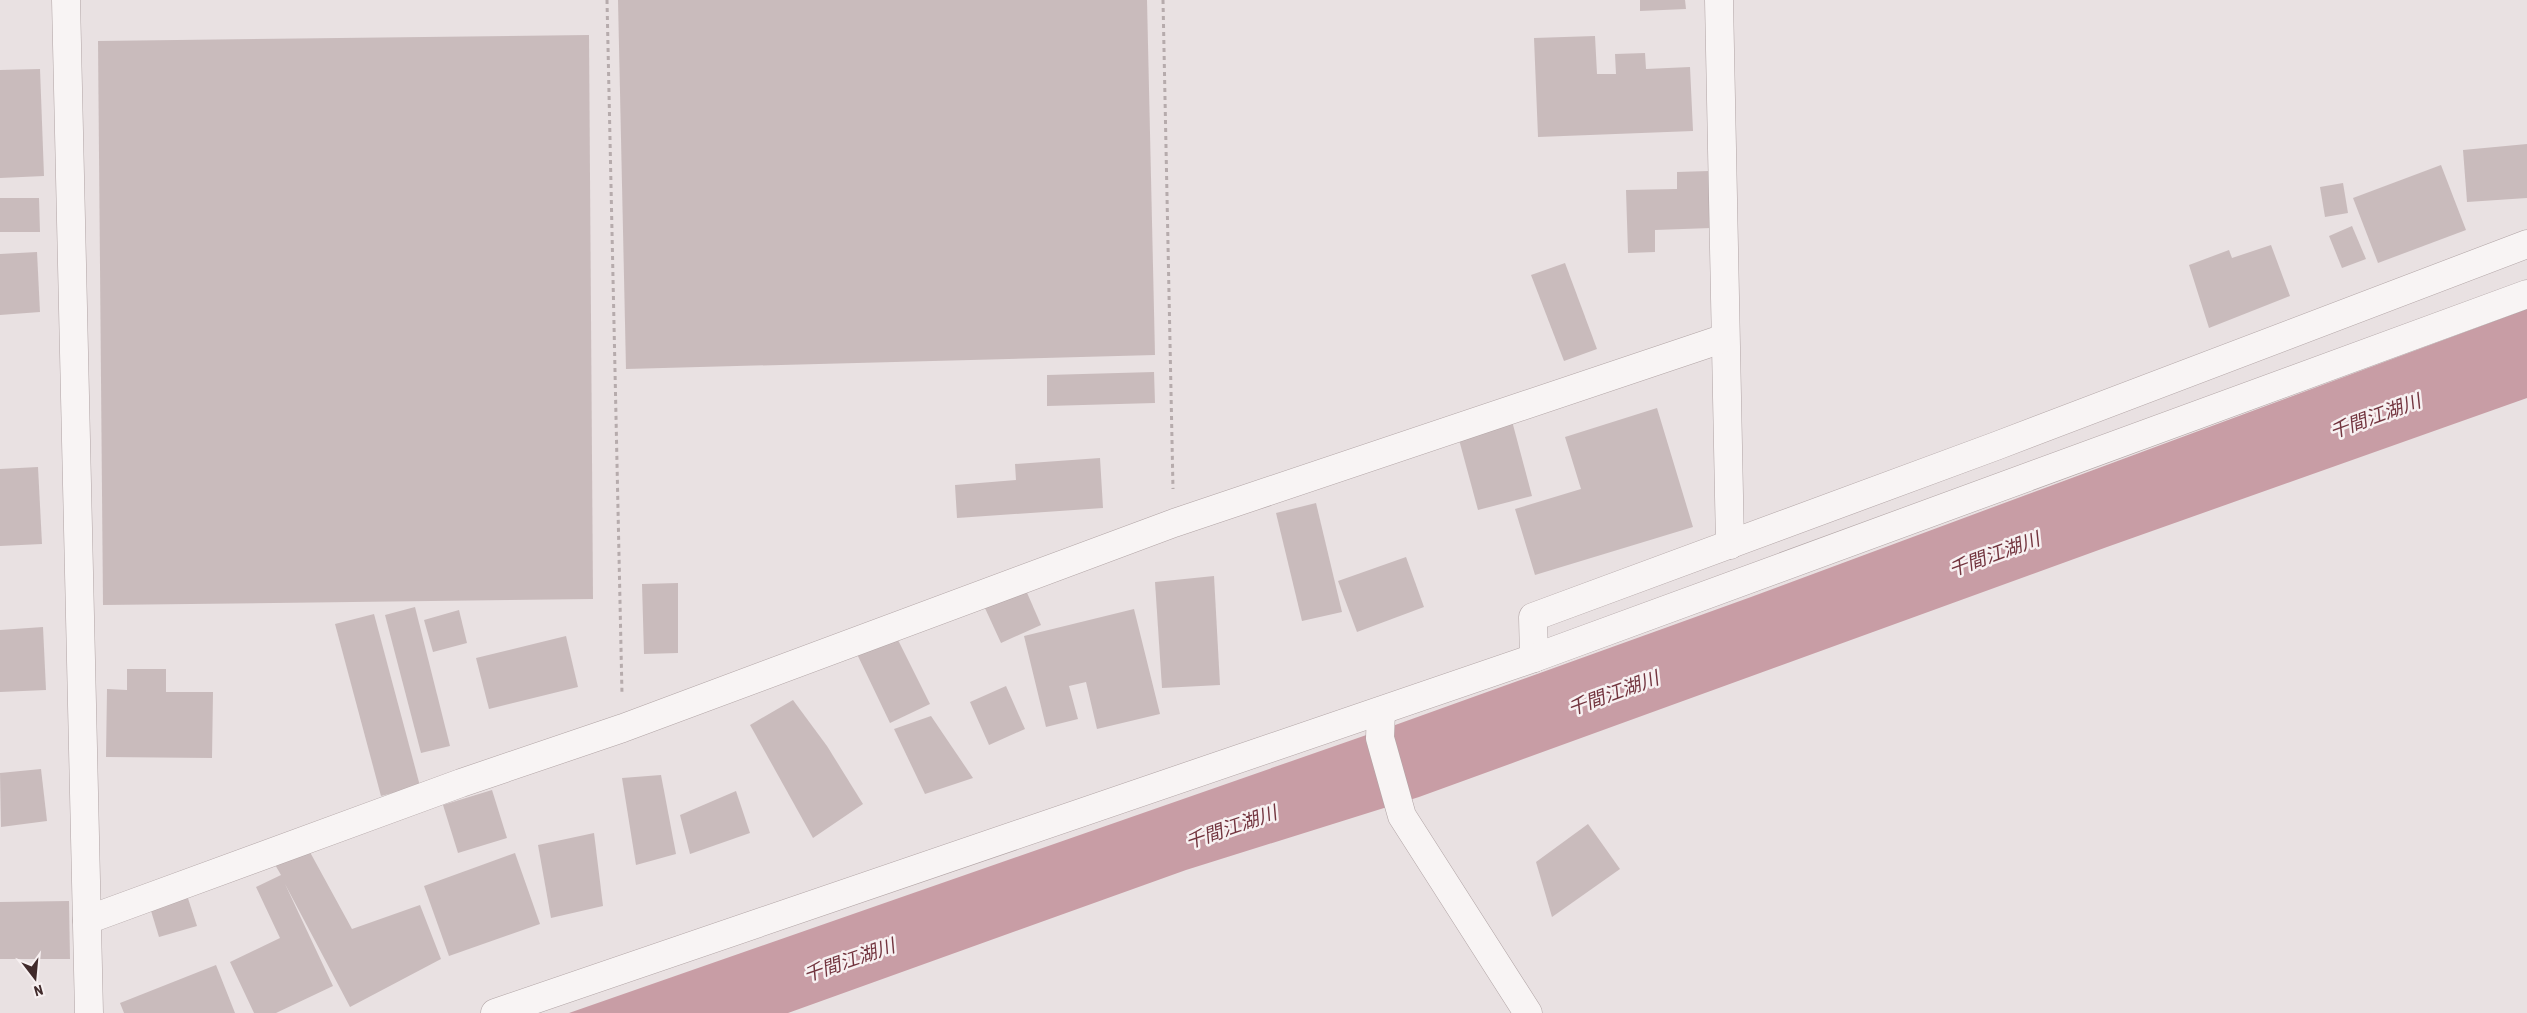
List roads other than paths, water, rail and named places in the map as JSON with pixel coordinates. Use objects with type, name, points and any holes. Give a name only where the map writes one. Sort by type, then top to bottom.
[{"type":"street","points":[[66,0],[89,1013]]},
{"type":"street","points":[[1718,0],[1730,544]]},
{"type":"street","points":[[1534,658],[1534,618],[2527,244]]},
{"type":"street","points":[[495,1013],[1534,658],[2527,294]]},
{"type":"street","points":[[86,920],[461,783],[623,728],[1174,523],[1725,338]]},
{"type":"street","points":[[1380,711],[1380,738],[1402,816],[1528,1013]]},
{"type":"water","name":"千間江湖川","points":[[2527,309],[2527,398],[2107,547],[1419,797],[1186,870],[788,1013],[569,1013],[1398,724],[1751,597]]}]
